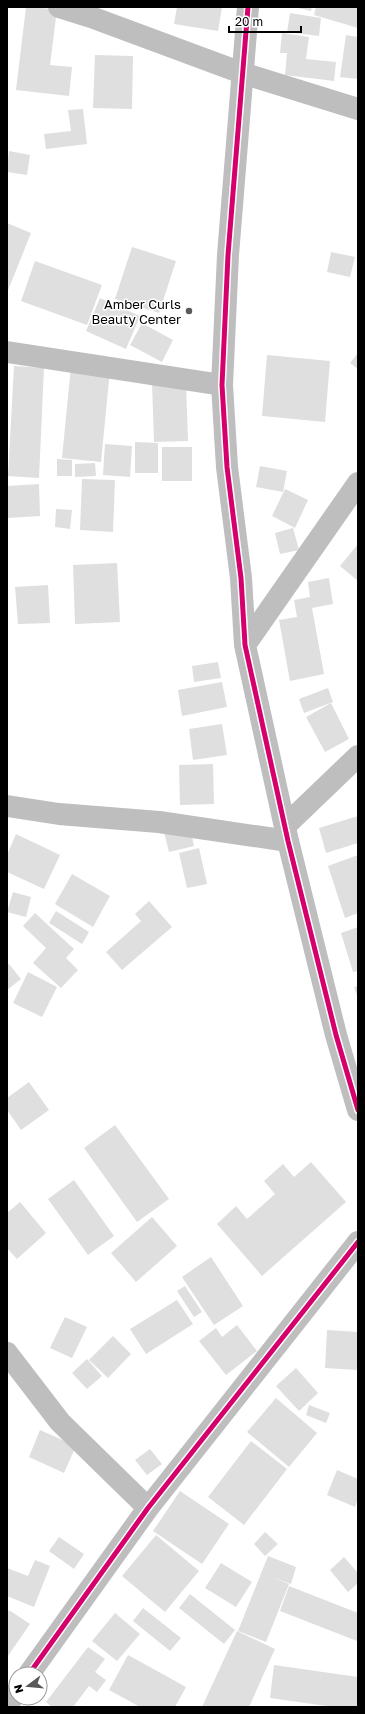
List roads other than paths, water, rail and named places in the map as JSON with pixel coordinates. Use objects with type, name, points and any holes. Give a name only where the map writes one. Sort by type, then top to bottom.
[{"type":"street","points":[[59,7],[98,19],[242,73],[358,109]]},
{"type":"street","points":[[248,7],[242,73],[237,160],[228,255],[222,385],[227,467],[241,578],[245,645],[287,834],[336,1036],[358,1110]]},
{"type":"street","points":[[7,352],[222,385]]},
{"type":"street","points":[[245,645],[358,483]]},
{"type":"street","points":[[287,834],[358,756]]},
{"type":"street","points":[[7,806],[59,814],[287,834]]},
{"type":"street","points":[[35,1666],[148,1508],[358,1242]]},
{"type":"street","points":[[7,1353],[60,1422],[148,1508]]},
{"type":"place","name":"Amber Curls Beauty Center","points":[[189,311]]}]
